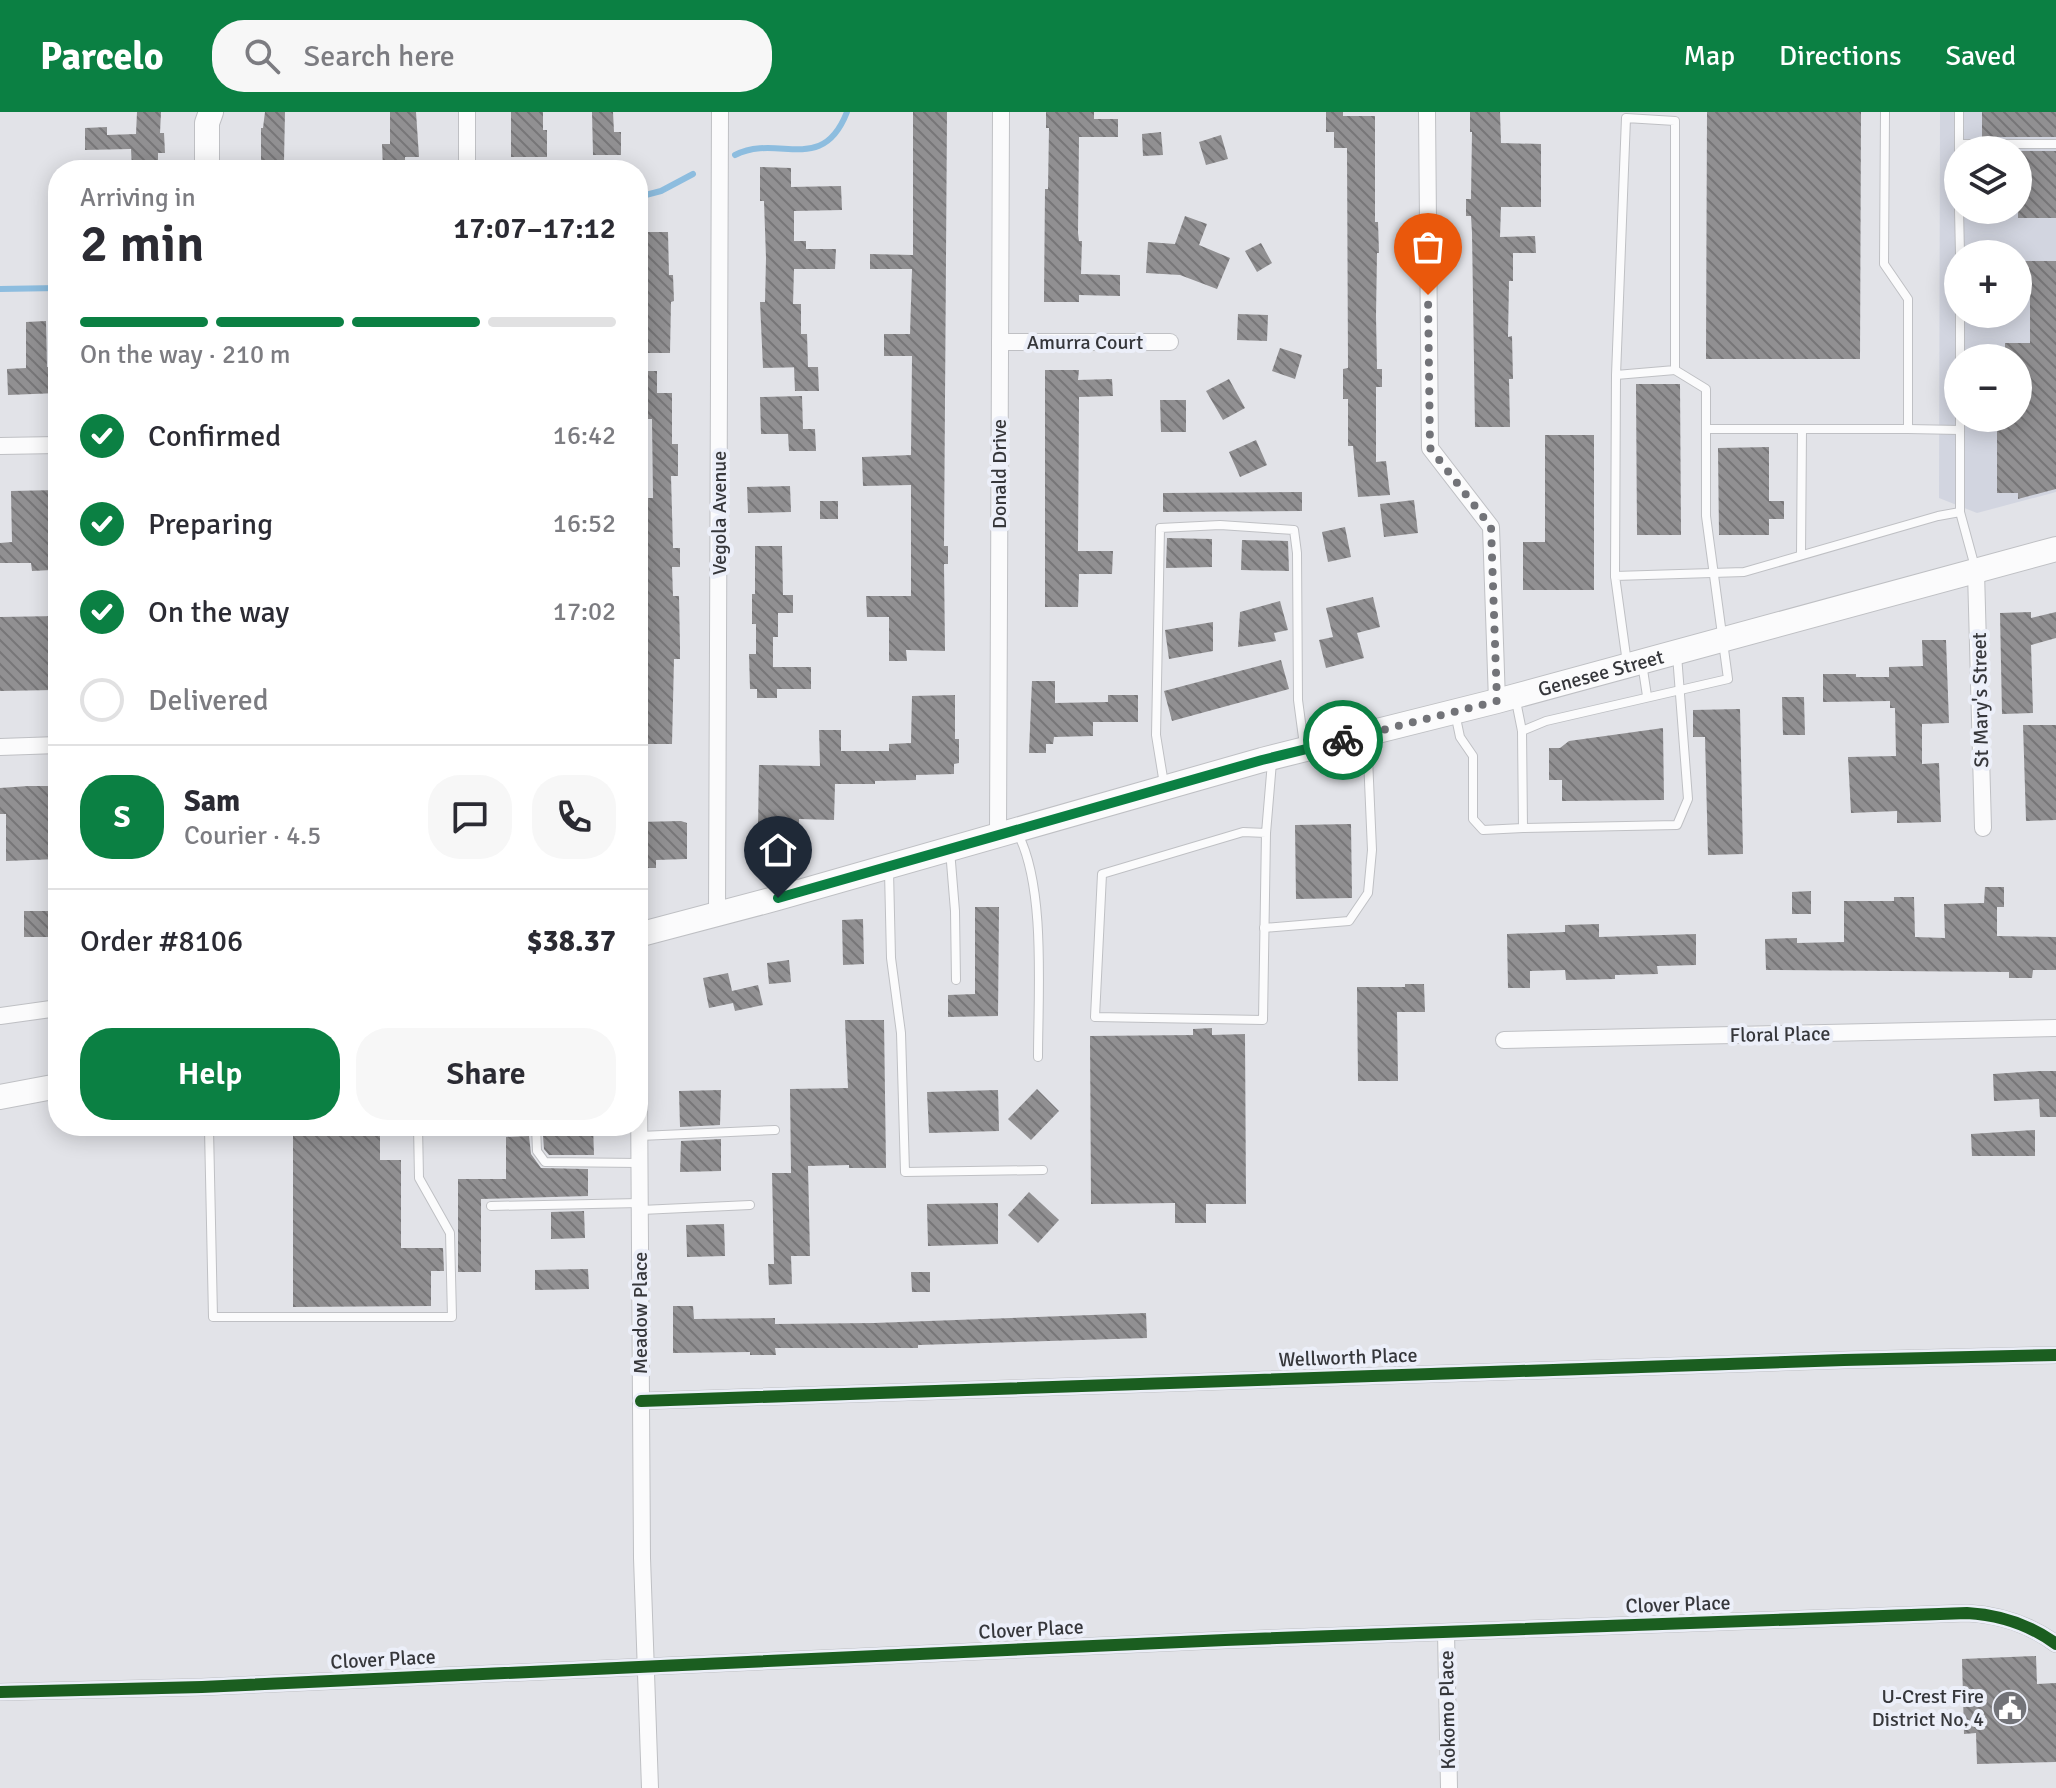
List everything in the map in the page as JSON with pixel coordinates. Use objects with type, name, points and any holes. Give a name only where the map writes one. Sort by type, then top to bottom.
[{"type":"main road","points":[[207,160],[207,123],[211,112]]},
{"type":"main road","name":"Genesee Street","points":[[648,932],[1273,758],[1506,699],[2056,549]]},
{"type":"main road","points":[[0,1097],[48,1088]]},
{"type":"street","points":[[467,112],[467,160]]},
{"type":"street","name":"Vegola Avenue","points":[[717,914],[720,112]]},
{"type":"street","name":"Donald Drive","points":[[1001,112],[1000,342],[1007,833]]},
{"type":"street","points":[[1427,112],[1430,448],[1491,527],[1506,699]]},
{"type":"street","name":"Amurra Court","points":[[1000,342],[1170,342]]},
{"type":"street","points":[[0,446],[48,445]]},
{"type":"street","name":"St Mary's Street","points":[[1976,572],[1983,828]]},
{"type":"street","points":[[0,747],[48,745]]},
{"type":"street","points":[[0,1016],[48,1009]]},
{"type":"street","name":"Floral Place","points":[[1504,1040],[2056,1028]]},
{"type":"street","name":"Meadow Place","points":[[639,1136],[642,1558],[650,1788]]},
{"type":"street","name":"Wellworth Place","points":[[641,1401],[1828,1360],[2056,1355]]},
{"type":"street","name":"Clover Place","points":[[0,1692],[202,1687],[1446,1632],[1967,1613],[2014,1620],[2056,1644]]},
{"type":"street","name":"Kokomo Place","points":[[1446,1632],[1449,1788]]},
{"type":"lane","points":[[1885,112],[1884,264],[1908,299],[1908,429]]},
{"type":"lane","points":[[1959,112],[1959,136]]},
{"type":"lane","points":[[1647,696],[1635,664],[1615,576],[1616,375],[1626,115],[1675,121],[1675,370]]},
{"type":"lane","points":[[2032,145],[2056,144]]},
{"type":"lane","points":[[1522,731],[1546,721],[1728,679],[1706,516],[1706,389],[1675,370],[1616,375]]},
{"type":"lane","points":[[1706,429],[1944,430]]},
{"type":"lane","points":[[1801,555],[1802,429]]},
{"type":"lane","points":[[1960,432],[1960,512],[1976,572]]},
{"type":"lane","points":[[1615,576],[1744,572],[1960,512]]},
{"type":"lane","points":[[1165,788],[1156,735],[1160,528],[1220,525],[1294,530],[1297,553],[1298,700],[1304,750]]},
{"type":"lane","points":[[1455,712],[1460,737],[1473,756],[1473,819],[1483,830],[1677,825],[1688,799],[1677,653]]},
{"type":"lane","points":[[1506,699],[1522,731],[1523,828]]},
{"type":"lane","points":[[1264,928],[1349,921],[1368,893],[1372,850],[1367,734]]},
{"type":"lane","points":[[1266,833],[1243,832],[1102,874],[1095,1017],[1263,1020],[1266,833],[1273,758]]},
{"type":"lane","points":[[1007,833],[1028,854],[1037,910],[1038,1057]]},
{"type":"lane","points":[[950,849],[956,980]]},
{"type":"lane","points":[[889,866],[891,958],[901,1033],[905,1172],[1043,1170]]},
{"type":"lane","points":[[648,1136],[775,1130]]},
{"type":"lane","points":[[207,1136],[213,1317],[452,1317],[450,1233],[419,1178],[418,1136]]},
{"type":"lane","points":[[536,1136],[537,1151],[545,1162],[639,1163]]},
{"type":"lane","points":[[491,1206],[750,1205]]},
{"type":"shaded area","points":[[1940,112],[2056,112],[2056,492],[1977,513],[1939,498]]},
{"type":"building","points":[[137,112],[161,112],[160,133],[164,133],[165,153],[158,153],[158,160],[132,160],[131,149],[85,150],[85,128],[107,127],[107,135],[136,134]]},
{"type":"building","points":[[265,112],[285,112],[284,160],[261,160]]},
{"type":"building","points":[[390,112],[416,112],[419,157],[383,160],[382,144],[390,144]]},
{"type":"building","points":[[511,112],[543,112],[547,157],[511,157]]},
{"type":"building","points":[[592,112],[613,112],[614,132],[621,132],[621,155],[593,155]]},
{"type":"building","points":[[913,112],[947,112],[944,546],[948,546],[948,564],[944,564],[945,651],[906,650],[907,661],[889,661],[889,617],[867,617],[866,596],[911,596],[911,485],[863,486],[862,457],[911,455],[912,356],[884,356],[884,334],[910,334],[912,269],[870,269],[870,254],[913,255]]},
{"type":"building","points":[[1046,112],[1094,112],[1094,119],[1118,119],[1118,137],[1079,137],[1078,233],[1079,241],[1082,241],[1081,274],[1120,275],[1120,296],[1079,295],[1079,302],[1044,302],[1049,128],[1046,128]]},
{"type":"building","points":[[1326,112],[1343,112],[1343,116],[1375,116],[1375,222],[1378,222],[1379,253],[1377,369],[1382,369],[1382,387],[1376,387],[1376,462],[1386,461],[1390,495],[1358,497],[1353,446],[1348,446],[1348,399],[1343,399],[1343,369],[1348,368],[1347,148],[1334,148],[1334,132],[1326,132]]},
{"type":"building","points":[[1470,112],[1500,112],[1501,143],[1541,144],[1541,207],[1501,207],[1500,237],[1535,236],[1536,253],[1513,253],[1508,337],[1512,336],[1510,427],[1475,427],[1472,233],[1471,216],[1466,216],[1466,199],[1471,199]]},
{"type":"building","points":[[1707,112],[1861,112],[1860,359],[1706,359]]},
{"type":"building","points":[[1982,112],[2056,112],[2056,137],[1982,136]]},
{"type":"building","points":[[1161,132],[1163,155],[1143,156],[1142,134]]},
{"type":"building","points":[[1221,135],[1228,159],[1206,165],[1199,142]]},
{"type":"building","points":[[2032,151],[2056,151],[2056,218],[2032,218]]},
{"type":"building","points":[[760,167],[791,168],[791,187],[841,186],[842,210],[794,211],[794,241],[806,241],[806,249],[836,249],[835,269],[794,269],[793,304],[801,304],[801,334],[807,334],[808,367],[763,368],[760,302],[765,302],[766,258]]},
{"type":"building","points":[[1185,216],[1207,224],[1199,245],[1230,258],[1217,289],[1180,275],[1146,273],[1148,242],[1175,244]]},
{"type":"building","points":[[648,232],[668,232],[669,275],[673,275],[674,301],[671,302],[670,353],[648,353]]},
{"type":"building","points":[[1261,243],[1272,263],[1257,272],[1245,251]]},
{"type":"building","points":[[2032,261],[2056,261],[2056,489],[2018,499],[2018,493],[1997,493],[1997,432],[2032,432],[2032,344],[2005,344],[2030,343]]},
{"type":"building","points":[[1238,314],[1268,315],[1267,341],[1237,340]]},
{"type":"building","points":[[46,321],[48,393],[8,395],[7,369],[26,368],[26,322]]},
{"type":"building","points":[[1280,348],[1302,355],[1295,379],[1272,371]]},
{"type":"building","points":[[794,367],[818,367],[819,391],[795,391]]},
{"type":"building","points":[[1045,370],[1079,370],[1078,380],[1112,379],[1113,396],[1079,397],[1078,551],[1113,551],[1112,574],[1079,574],[1078,607],[1045,607]]},
{"type":"building","points":[[648,371],[657,371],[657,393],[672,393],[672,444],[678,444],[678,476],[671,476],[673,548],[680,548],[680,567],[672,567],[673,596],[679,596],[680,659],[674,659],[672,744],[648,744],[648,498],[653,498],[652,419],[648,419]]},
{"type":"building","points":[[1229,379],[1245,408],[1223,420],[1206,391]]},
{"type":"building","points":[[1636,384],[1680,384],[1681,535],[1637,535]]},
{"type":"building","points":[[802,396],[803,429],[815,429],[816,451],[789,451],[788,434],[761,434],[760,397]]},
{"type":"building","points":[[1160,400],[1186,400],[1186,432],[1161,432]]},
{"type":"building","points":[[1545,435],[1594,435],[1594,590],[1523,590],[1523,542],[1545,542]]},
{"type":"building","points":[[1256,440],[1267,465],[1240,477],[1229,452]]},
{"type":"building","points":[[1769,447],[1769,501],[1784,501],[1784,519],[1769,519],[1769,535],[1719,535],[1718,448]]},
{"type":"building","points":[[790,486],[791,512],[748,513],[747,487]]},
{"type":"building","points":[[48,490],[48,570],[32,571],[31,563],[0,563],[0,543],[12,542],[11,491]]},
{"type":"building","points":[[1302,492],[1302,511],[1163,512],[1163,493]]},
{"type":"building","points":[[1414,500],[1418,533],[1384,537],[1380,504]]},
{"type":"building","points":[[820,501],[838,501],[838,519],[820,519]]},
{"type":"building","points":[[1345,527],[1351,557],[1328,562],[1322,532]]},
{"type":"building","points":[[1167,538],[1212,539],[1212,567],[1166,568]]},
{"type":"building","points":[[1242,540],[1288,541],[1289,571],[1241,570]]},
{"type":"building","points":[[755,546],[782,546],[783,595],[793,595],[793,613],[778,613],[778,637],[773,637],[773,667],[811,667],[811,689],[777,689],[777,698],[757,698],[757,689],[750,689],[749,654],[756,654],[756,624],[752,624]]},
{"type":"building","points":[[1373,597],[1380,627],[1357,633],[1364,658],[1326,668],[1319,640],[1333,637],[1326,608]]},
{"type":"building","points":[[1280,601],[1288,630],[1274,633],[1276,641],[1238,647],[1240,612]]},
{"type":"building","points":[[2031,612],[2031,618],[2056,612],[2056,638],[2031,645],[2033,713],[2002,714],[2000,613]]},
{"type":"building","points":[[48,616],[48,690],[0,691],[0,617]]},
{"type":"building","points":[[1213,622],[1213,651],[1169,659],[1165,630]]},
{"type":"building","points":[[1922,640],[1946,640],[1949,723],[1922,724],[1922,764],[1939,763],[1941,822],[1897,823],[1897,811],[1851,813],[1848,757],[1896,756],[1895,708],[1890,708],[1890,701],[1823,702],[1823,674],[1889,677],[1889,667],[1923,666]]},
{"type":"building","points":[[1281,660],[1289,689],[1172,721],[1164,691]]},
{"type":"building","points":[[1032,681],[1055,681],[1055,703],[1108,702],[1108,695],[1138,695],[1138,722],[1093,722],[1093,736],[1054,737],[1053,744],[1046,744],[1046,753],[1029,753]]},
{"type":"building","points":[[955,695],[955,739],[959,739],[959,763],[954,764],[954,774],[916,775],[916,780],[875,781],[875,784],[835,784],[834,820],[799,819],[799,829],[758,828],[759,765],[820,766],[819,730],[841,730],[841,751],[889,751],[889,744],[911,743],[912,696]]},
{"type":"building","points":[[1782,697],[1804,697],[1805,735],[1783,735]]},
{"type":"building","points":[[1740,709],[1743,854],[1708,855],[1705,737],[1693,737],[1693,710]]},
{"type":"building","points":[[2023,725],[2056,725],[2056,820],[2026,821]]},
{"type":"building","points":[[1663,728],[1664,800],[1562,801],[1562,780],[1549,780],[1549,748],[1560,748],[1569,741]]},
{"type":"building","points":[[48,786],[48,859],[6,861],[6,814],[0,814],[0,788]]},
{"type":"building","points":[[648,822],[687,823],[687,859],[656,860],[656,868],[648,868]]},
{"type":"building","points":[[1351,824],[1352,898],[1296,899],[1295,825]]},
{"type":"building","points":[[1985,887],[2004,887],[2004,907],[1997,907],[1997,936],[2056,937],[2056,970],[2033,970],[2032,978],[2009,978],[2009,972],[1766,970],[1765,939],[1797,938],[1797,943],[1844,942],[1844,901],[1894,901],[1894,897],[1914,897],[1915,937],[1945,938],[1944,904],[1984,903]]},
{"type":"building","points":[[1811,891],[1811,914],[1792,914],[1792,892]]},
{"type":"building","points":[[975,907],[999,907],[998,1016],[948,1017],[948,995],[975,994]]},
{"type":"building","points":[[24,911],[48,911],[48,937],[24,937]]},
{"type":"building","points":[[863,919],[864,964],[843,965],[842,920]]},
{"type":"building","points":[[1599,924],[1599,937],[1696,934],[1696,965],[1657,966],[1658,974],[1615,975],[1615,979],[1566,980],[1565,970],[1530,971],[1530,988],[1508,988],[1507,934],[1565,932],[1565,925]]},
{"type":"building","points":[[789,960],[791,982],[769,984],[767,963]]},
{"type":"building","points":[[728,973],[732,991],[758,985],[763,1005],[735,1011],[733,1003],[709,1008],[703,978]]},
{"type":"building","points":[[1405,984],[1424,984],[1425,1012],[1397,1012],[1398,1081],[1358,1081],[1357,987],[1405,987]]},
{"type":"building","points":[[845,1020],[884,1020],[886,1168],[808,1166],[810,1256],[791,1256],[792,1284],[769,1285],[768,1264],[774,1264],[772,1173],[791,1173],[790,1089],[848,1088]]},
{"type":"building","points":[[1212,1028],[1212,1035],[1245,1034],[1246,1204],[1206,1204],[1206,1223],[1175,1223],[1175,1203],[1091,1204],[1090,1036],[1193,1035],[1193,1029]]},
{"type":"building","points":[[2056,1071],[2056,1117],[2040,1117],[2039,1099],[1994,1101],[1993,1074]]},
{"type":"building","points":[[1037,1089],[1059,1111],[1031,1140],[1008,1119]]},
{"type":"building","points":[[721,1090],[720,1125],[680,1127],[679,1091]]},
{"type":"building","points":[[998,1090],[999,1131],[929,1133],[927,1092]]},
{"type":"building","points":[[2035,1130],[2035,1156],[1972,1156],[1971,1134]]},
{"type":"building","points":[[293,1136],[380,1136],[380,1160],[401,1160],[401,1248],[443,1248],[444,1271],[431,1271],[431,1306],[293,1307]]},
{"type":"building","points":[[529,1136],[531,1154],[541,1168],[588,1169],[588,1196],[481,1199],[481,1272],[458,1272],[458,1179],[506,1179],[506,1137]]},
{"type":"building","points":[[543,1136],[593,1136],[594,1155],[549,1155],[544,1149]]},
{"type":"building","points":[[721,1139],[721,1171],[680,1172],[681,1141]]},
{"type":"building","points":[[1029,1192],[1059,1220],[1038,1243],[1008,1215]]},
{"type":"building","points":[[998,1203],[998,1244],[928,1246],[927,1204]]},
{"type":"building","points":[[584,1211],[585,1238],[551,1239],[551,1212]]},
{"type":"building","points":[[724,1224],[725,1256],[687,1257],[686,1225]]},
{"type":"building","points":[[588,1269],[589,1289],[535,1290],[535,1270]]},
{"type":"building","points":[[911,1272],[930,1272],[930,1292],[912,1292]]},
{"type":"building","points":[[673,1306],[693,1306],[694,1319],[775,1318],[775,1324],[1146,1313],[1147,1338],[918,1345],[918,1348],[775,1348],[776,1355],[750,1355],[750,1352],[673,1353]]},
{"type":"building","name":"U-Crest Fire District No. 4","points":[[2036,1656],[2037,1684],[2056,1683],[2056,1762],[1977,1764],[1976,1733],[1964,1734],[1962,1659]]},
{"type":"waterway","points":[[735,155],[751,149],[812,148],[825,143],[837,131],[847,112]]},
{"type":"waterway","points":[[648,194],[693,174]]},
{"type":"waterway","points":[[0,289],[48,288]]},
{"type":"cycle path","points":[[641,1401],[2056,1355]]},
{"type":"cycle path","points":[[0,1692],[202,1687],[1225,1640],[1967,1613],[2014,1622],[2056,1644]]},
{"type":"way so far","points":[[1343,740],[1497,701],[1491,527],[1430,448],[1428,295]]},
{"type":"place","name":"U-Crest Fire District No. 4","points":[[2010,1708]]},
{"type":"route","points":[[778,898],[1262,760],[1343,740]]}]
